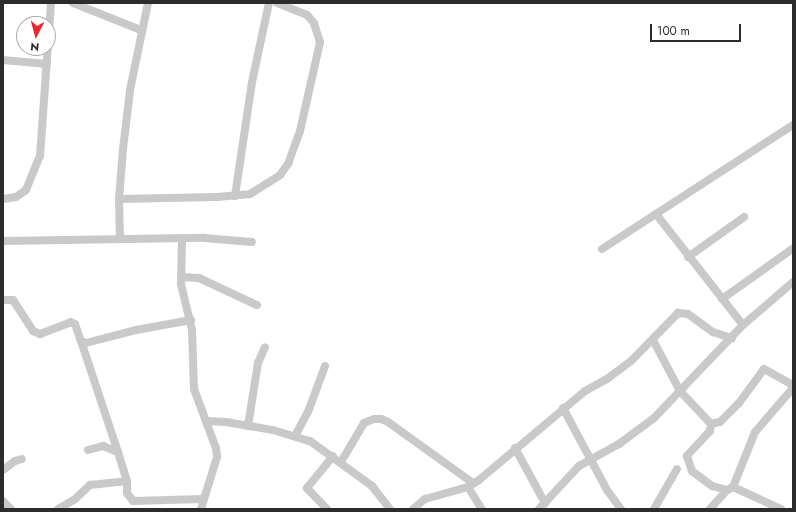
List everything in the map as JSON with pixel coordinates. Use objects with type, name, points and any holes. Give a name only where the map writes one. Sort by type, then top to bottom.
[{"type":"street","points":[[3,199],[16,197],[26,190],[40,156],[51,3]]},
{"type":"street","points":[[73,3],[141,30]]},
{"type":"street","points":[[120,239],[119,199],[130,90],[141,30],[148,3]]},
{"type":"street","points":[[235,196],[252,82],[269,3]]},
{"type":"street","points":[[119,199],[235,196],[250,194],[264,188],[280,175],[288,164],[300,131],[315,74],[320,42],[314,23],[307,15],[277,3]]},
{"type":"street","points":[[3,60],[47,64]]},
{"type":"street","points":[[602,249],[793,125]]},
{"type":"street","points":[[656,214],[688,257],[743,325]]},
{"type":"street","points":[[688,257],[744,217]]},
{"type":"street","points":[[3,240],[182,240],[204,238],[252,242]]},
{"type":"street","points":[[182,240],[181,277],[191,320],[194,348],[194,389],[199,407],[207,421],[217,457],[201,509]]},
{"type":"street","points":[[722,299],[792,249]]},
{"type":"street","points":[[181,277],[199,278],[258,305]]},
{"type":"street","points":[[516,448],[543,507],[589,458],[637,432],[680,391],[743,325],[793,282]]},
{"type":"street","points":[[3,300],[13,300],[33,331],[40,334],[71,322],[75,324],[127,481],[127,493],[133,501],[204,499]]},
{"type":"street","points":[[413,509],[425,499],[470,485],[585,391],[618,372],[653,340],[672,317],[683,312],[713,332],[732,338]]},
{"type":"street","points":[[81,341],[92,343],[136,330],[191,320]]},
{"type":"street","points":[[653,340],[680,391],[711,424]]},
{"type":"street","points":[[248,426],[258,363],[265,347]]},
{"type":"street","points":[[295,436],[308,412],[325,366]]},
{"type":"street","points":[[710,509],[730,488],[755,432],[793,387],[764,369],[739,403],[720,422],[711,424]]},
{"type":"street","points":[[563,408],[589,458],[621,509]]},
{"type":"street","points":[[340,462],[364,423],[374,419],[381,419],[388,422],[470,485],[482,509]]},
{"type":"street","points":[[207,421],[248,426],[295,436],[310,442],[333,456],[372,486],[390,509]]},
{"type":"street","points":[[711,424],[710,431],[687,456],[688,465],[703,480],[730,488],[781,509]]},
{"type":"street","points":[[88,450],[104,446],[118,452]]},
{"type":"street","points":[[327,509],[307,488],[333,456]]},
{"type":"street","points":[[3,470],[15,460],[22,459]]},
{"type":"street","points":[[654,509],[677,469]]},
{"type":"street","points":[[58,509],[75,499],[90,485],[127,481]]},
{"type":"street","points":[[3,500],[11,509]]}]
